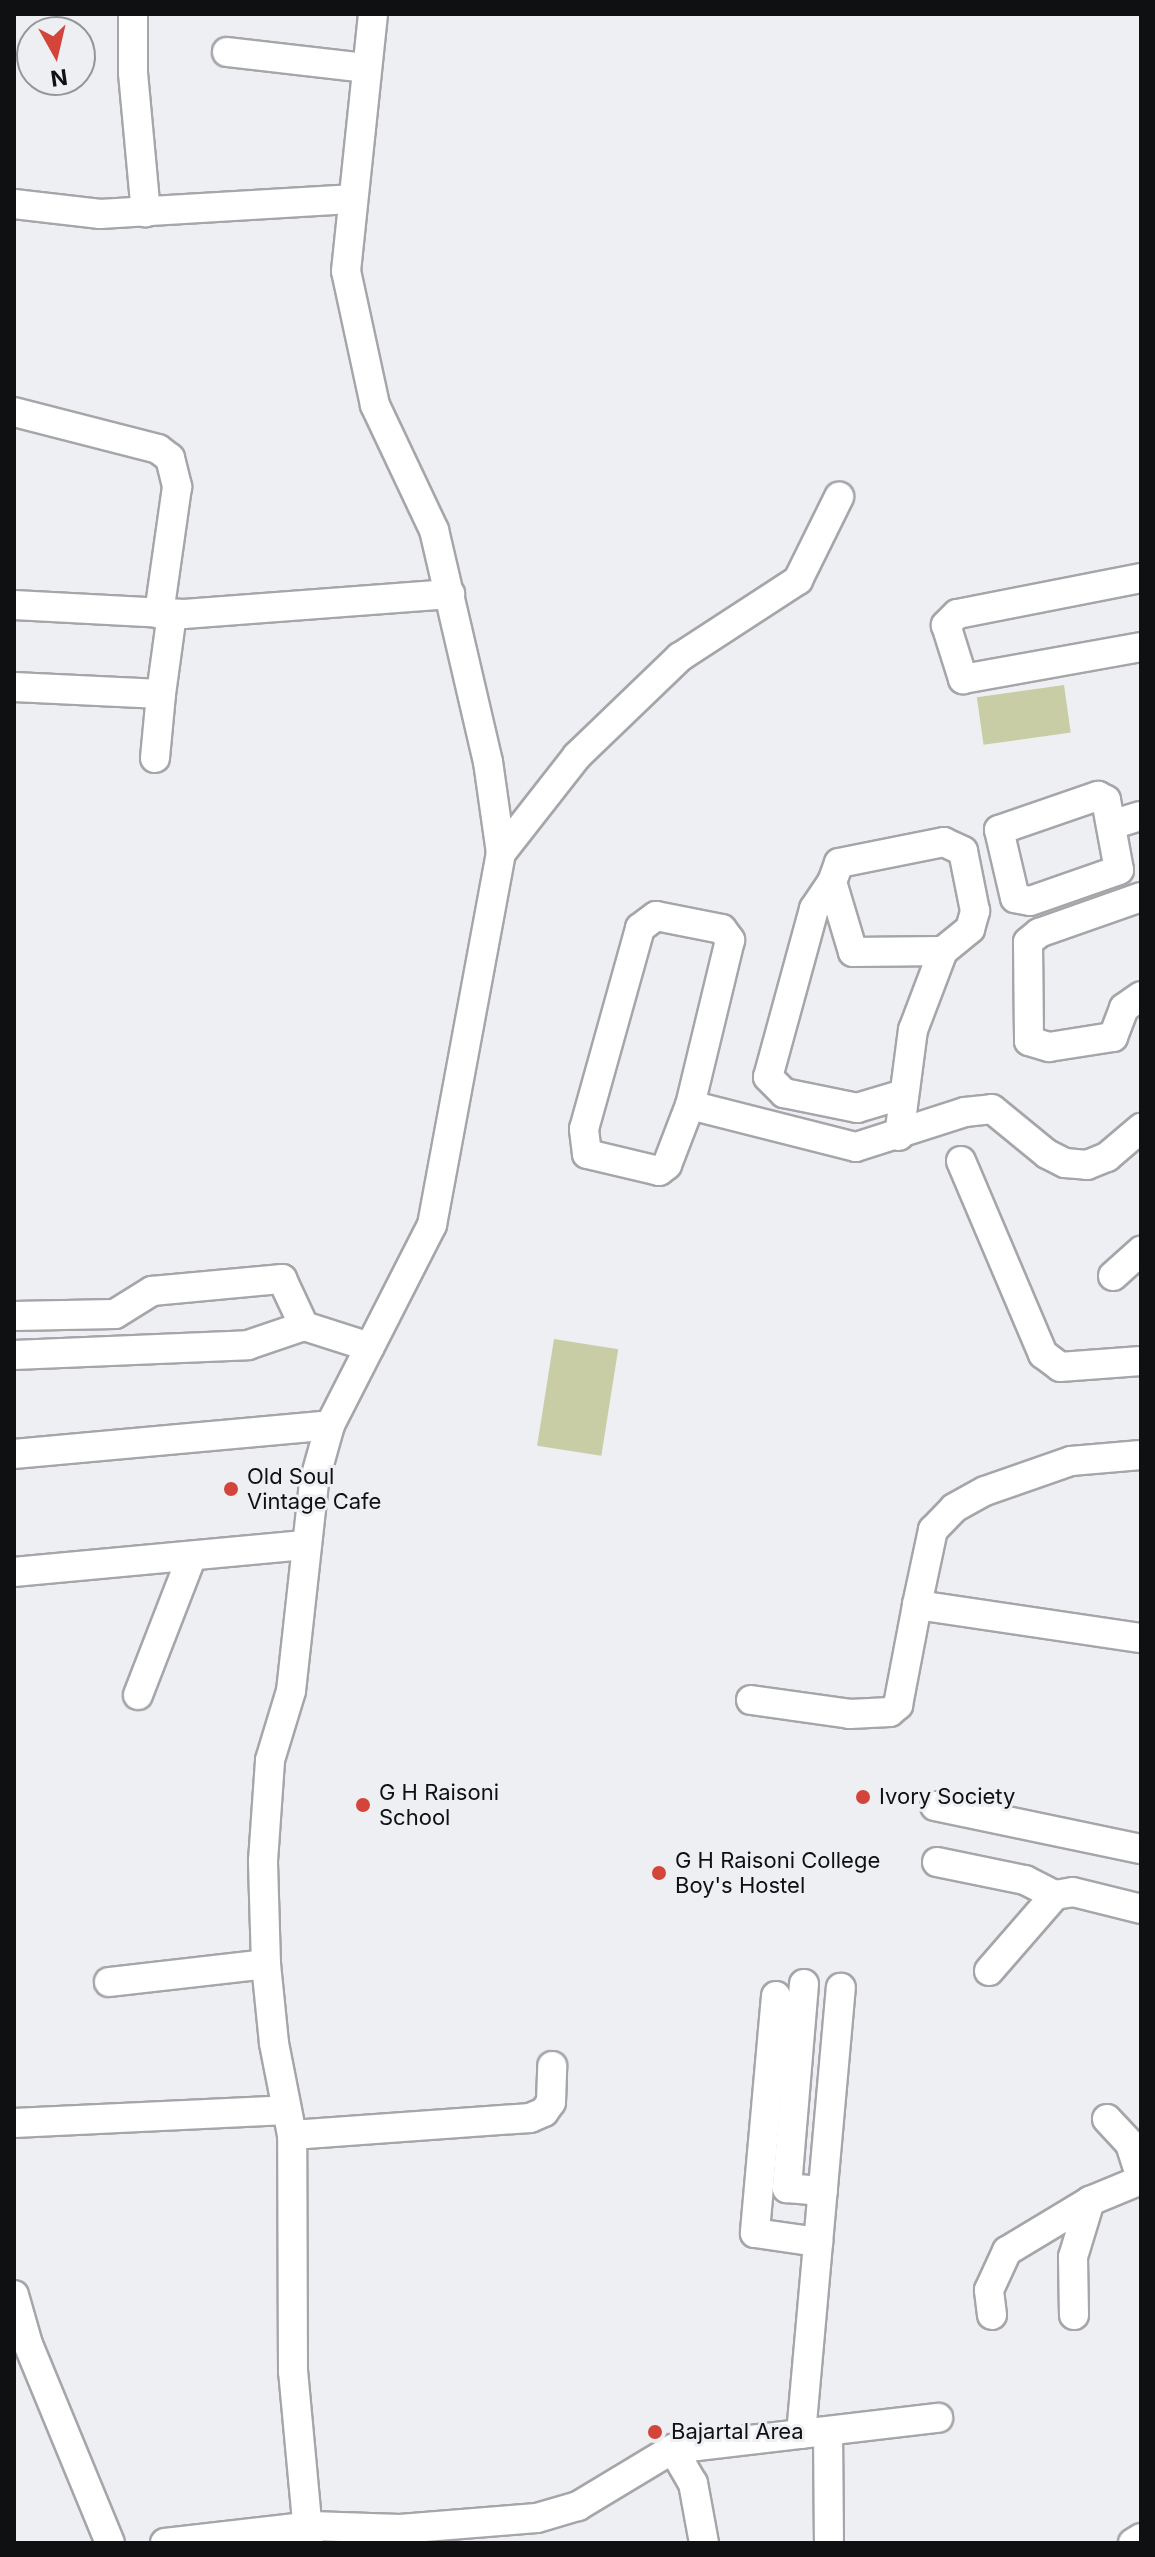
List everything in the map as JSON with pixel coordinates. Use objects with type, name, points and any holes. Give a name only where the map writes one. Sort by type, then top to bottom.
[{"type":"street","points":[[133,14],[133,73],[146,212]]},
{"type":"street","points":[[310,2534],[293,2372],[290,2123],[266,1964],[263,1861],[270,1760],[291,1691],[314,1482],[330,1425],[432,1225],[501,853],[488,762],[434,530],[375,405],[346,271],[351,199],[373,14]]},
{"type":"street","points":[[227,52],[366,68]]},
{"type":"street","points":[[14,204],[100,214],[351,199]]},
{"type":"street","points":[[14,412],[158,449],[170,458],[177,487],[155,758]]},
{"type":"street","points":[[501,853],[577,756],[680,657],[798,580],[839,497]]},
{"type":"street","points":[[1141,578],[971,611],[946,625],[963,679],[1141,647]]},
{"type":"street","points":[[14,605],[166,614],[450,594]]},
{"type":"street","points":[[14,687],[161,694]]},
{"type":"street","points":[[1095,796],[1106,800],[1111,825],[1121,865],[1115,873],[1030,901],[1015,898],[997,836],[1003,826],[1095,796]]},
{"type":"street","points":[[1111,825],[1141,816]]},
{"type":"street","points":[[899,1136],[913,1030],[943,951],[970,929],[975,911],[963,851],[944,842],[839,863],[832,882],[814,909],[768,1077],[784,1093],[857,1108],[904,1094]]},
{"type":"street","points":[[832,882],[853,952],[943,951]]},
{"type":"street","points":[[1141,897],[1028,942],[1029,1041],[1049,1047],[1113,1037],[1124,1008],[1141,996]]},
{"type":"street","points":[[656,916],[722,929],[730,940],[690,1105],[667,1165],[659,1171],[587,1154],[584,1129],[640,928],[656,916]]},
{"type":"street","points":[[690,1105],[856,1147],[899,1136],[965,1112],[992,1109],[1047,1154],[1065,1163],[1087,1165],[1107,1157],[1141,1128]]},
{"type":"street","points":[[961,1161],[1043,1354],[1060,1367],[1141,1361]]},
{"type":"street","points":[[1113,1276],[1141,1251]]},
{"type":"street","points":[[14,1316],[115,1314],[152,1291],[282,1279],[304,1326]]},
{"type":"street","points":[[14,1355],[248,1345],[304,1326],[370,1347]]},
{"type":"street","points":[[14,1454],[330,1425]]},
{"type":"street","points":[[751,1700],[850,1714],[890,1712],[898,1705],[933,1530],[954,1508],[985,1491],[1071,1461],[1141,1455]]},
{"type":"street","points":[[14,1572],[307,1545]]},
{"type":"street","points":[[138,1695],[192,1556]]},
{"type":"street","points":[[917,1605],[1141,1638]]},
{"type":"street","points":[[935,1806],[1141,1849]]},
{"type":"street","points":[[937,1862],[1025,1880],[1055,1895],[1073,1892],[1141,1909]]},
{"type":"street","points":[[989,1971],[1055,1895]]},
{"type":"street","points":[[109,1982],[266,1964]]},
{"type":"street","points":[[804,1984],[787,2188],[823,2191]]},
{"type":"street","points":[[829,2543],[815,2432],[818,2242],[841,1988]]},
{"type":"street","points":[[776,1996],[755,2233],[818,2242]]},
{"type":"street","points":[[14,2123],[290,2123],[530,2118],[544,2112],[551,2102],[552,2066]]},
{"type":"street","points":[[1107,2119],[1130,2144],[1139,2172],[1141,2165]]},
{"type":"street","points":[[992,2315],[989,2290],[1007,2251],[1090,2201],[1141,2180]]},
{"type":"street","points":[[1074,2315],[1073,2257],[1090,2201]]},
{"type":"street","points":[[14,2295],[21,2346],[110,2543]]},
{"type":"street","points":[[165,2543],[537,2518],[578,2506],[673,2449],[938,2418]]},
{"type":"street","points":[[673,2449],[693,2483],[704,2543]]},
{"type":"street","points":[[1133,2543],[1141,2538]]},
{"type":"green space","points":[[1064,685],[1071,733],[984,745],[977,697]]},
{"type":"green space","points":[[554,1339],[618,1349],[601,1456],[537,1446]]},
{"type":"place","name":"Old Soul Vintage Cafe","points":[[231,1489]]},
{"type":"place","name":"Ivory Society","points":[[863,1797]]},
{"type":"place","name":"G H Raisoni School","points":[[363,1805]]},
{"type":"place","name":"G H Raisoni College Boy's Hostel","points":[[659,1873]]},
{"type":"place","name":"Bajartal Area","points":[[655,2432]]}]
